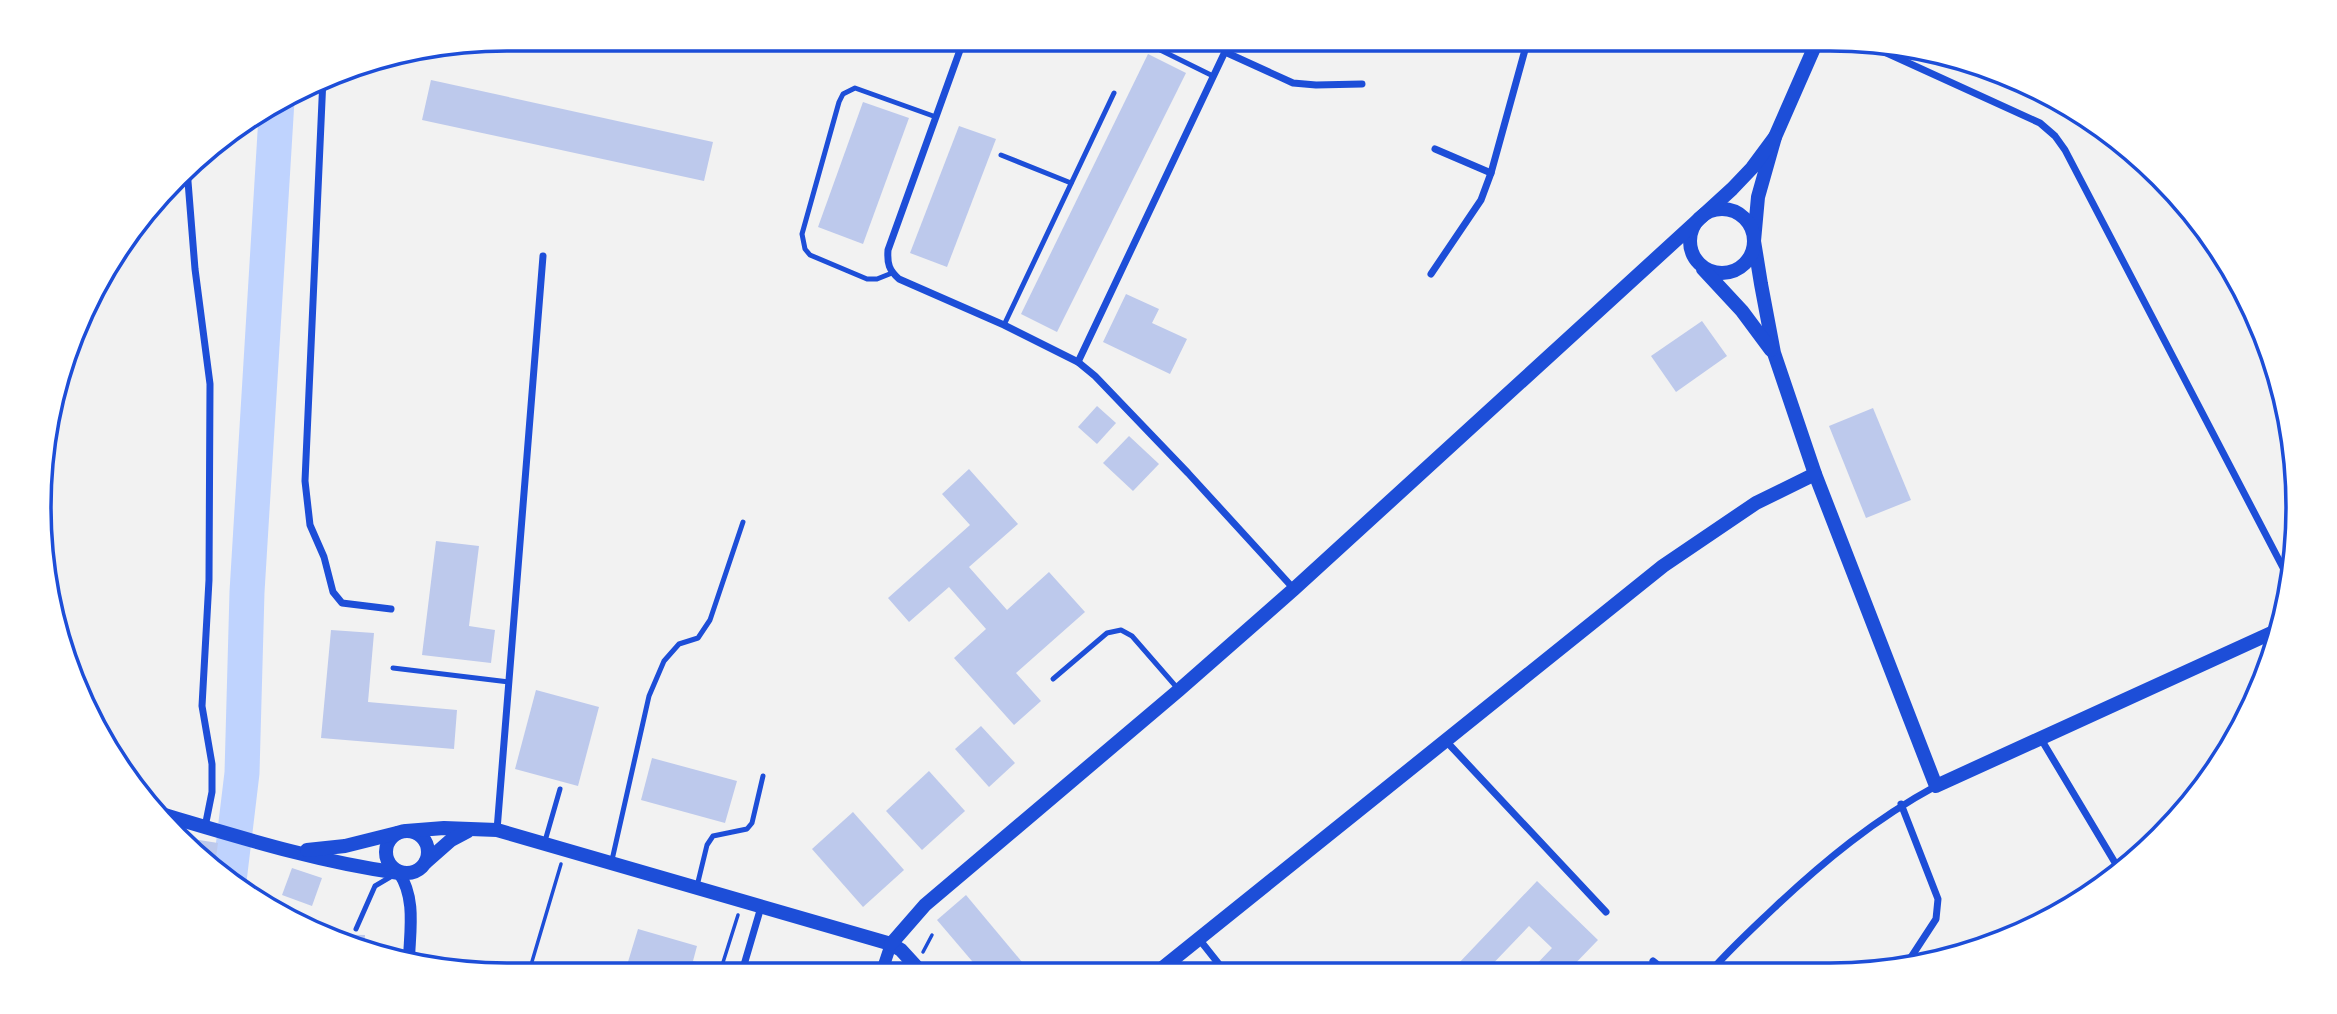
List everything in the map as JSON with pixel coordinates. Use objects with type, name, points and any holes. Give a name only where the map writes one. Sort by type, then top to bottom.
[{"type":"main road","points":[[1700,265],[1717,273],[1735,271],[1749,259],[1754,241],[1758,197],[1775,137],[1812,51]]},
{"type":"main road","points":[[891,944],[925,905],[1294,589],[1744,177],[1775,137]]},
{"type":"main road","points":[[1773,354],[1742,311],[1700,265],[1690,250],[1689,240],[1695,223],[1704,214],[1718,208],[1736,211],[1749,223],[1773,354],[1815,474],[1936,786],[2268,634]]},
{"type":"main road","points":[[1169,963],[1663,566],[1756,503],[1815,474]]},
{"type":"main road","points":[[173,817],[351,865],[411,874],[451,840],[473,829]]},
{"type":"main road","points":[[292,850],[345,846],[403,831],[497,830],[891,944],[913,963]]},
{"type":"main road","points":[[399,873],[387,861],[385,849],[390,838],[403,831],[412,831],[423,838],[428,850],[426,862]]},
{"type":"street","points":[[959,51],[888,250],[887,263],[891,272],[900,279],[1004,325],[1078,362],[1095,376],[1188,473],[1294,589]]},
{"type":"street","points":[[1431,274],[1481,200],[1524,51]]},
{"type":"street","points":[[1078,362],[1225,52],[1293,83],[1362,84]]},
{"type":"street","points":[[1891,55],[2040,123],[2066,150],[2282,566]]},
{"type":"street","points":[[322,90],[305,481],[310,525],[331,577],[333,592],[342,603],[391,609]]},
{"type":"street","points":[[1435,149],[1491,173]]},
{"type":"street","points":[[188,180],[195,269],[210,384],[209,580],[202,706],[212,764],[212,792],[205,827]]},
{"type":"street","points":[[497,830],[543,256]]},
{"type":"street","points":[[2041,739],[2115,863]]},
{"type":"street","points":[[1446,740],[1606,912]]},
{"type":"street","points":[[1718,963],[1803,881],[1857,835],[1902,804],[1936,786]]},
{"type":"street","points":[[1902,804],[1938,899],[1936,919],[1912,955]]},
{"type":"street","points":[[399,873],[411,899],[409,952]]},
{"type":"street","points":[[745,963],[761,907]]},
{"type":"street","points":[[1198,938],[1219,963]]},
{"type":"street","points":[[885,963],[891,944]]},
{"type":"lane","points":[[1162,51],[1213,76]]},
{"type":"lane","points":[[891,272],[877,279],[867,279],[810,255],[805,249],[803,234],[839,102],[844,94],[855,88],[936,117]]},
{"type":"lane","points":[[1004,325],[1114,93]]},
{"type":"lane","points":[[1002,155],[1071,183]]},
{"type":"lane","points":[[611,863],[649,696],[664,661],[679,644],[698,638],[710,621],[743,522]]},
{"type":"lane","points":[[1052,679],[1107,633],[1121,630],[1132,636],[1179,690]]},
{"type":"lane","points":[[393,668],[509,682]]},
{"type":"lane","points":[[696,888],[707,845],[712,836],[747,829],[752,823],[763,776]]},
{"type":"lane","points":[[544,844],[560,789]]},
{"type":"lane","points":[[356,929],[375,886],[399,873]]},
{"type":"path","points":[[532,963],[562,862]]},
{"type":"path","points":[[723,963],[738,914]]},
{"type":"building","points":[[1148,54],[1186,73],[1057,332],[1021,314]]},
{"type":"building","points":[[431,80],[713,142],[704,181],[422,120]]},
{"type":"building","points":[[863,102],[909,118],[863,244],[818,227]]},
{"type":"building","points":[[959,126],[996,139],[947,267],[910,253]]},
{"type":"building","points":[[1126,294],[1159,309],[1152,323],[1187,339],[1170,374],[1103,342]]},
{"type":"building","points":[[1702,321],[1727,356],[1676,392],[1651,356]]},
{"type":"building","points":[[1097,406],[1116,423],[1097,444],[1078,427]]},
{"type":"building","points":[[1873,408],[1911,500],[1866,518],[1829,426]]},
{"type":"building","points":[[1129,436],[1159,464],[1133,491],[1103,463]]},
{"type":"building","points":[[969,469],[1018,524],[969,567],[1007,610],[1049,572],[1085,612],[1016,673],[1041,701],[1014,725],[954,658],[986,629],[949,587],[909,622],[888,598],[970,525],[942,494]]},
{"type":"building","points":[[436,541],[479,546],[469,626],[495,630],[491,663],[422,655]]},
{"type":"building","points":[[331,630],[374,633],[368,702],[457,710],[454,749],[321,738]]},
{"type":"building","points":[[536,690],[599,707],[578,786],[515,769]]},
{"type":"building","points":[[981,726],[1015,763],[989,787],[955,749]]},
{"type":"building","points":[[652,758],[737,781],[725,823],[641,800]]},
{"type":"building","points":[[929,771],[965,811],[922,850],[886,811]]},
{"type":"building","points":[[853,812],[904,870],[863,907],[812,849]]},
{"type":"building","points":[[194,839],[218,843],[216,858]]},
{"type":"building","points":[[292,868],[322,878],[312,906],[282,895]]},
{"type":"building","points":[[1537,881],[1598,940],[1576,963],[1538,963],[1552,948],[1529,926],[1494,963],[1459,963]]},
{"type":"building","points":[[966,895],[1023,963],[974,963],[937,920]]},
{"type":"building","points":[[638,929],[697,946],[693,961],[701,963],[628,963]]},
{"type":"building","points":[[348,935],[365,935],[365,940]]},
{"type":"waterway","points":[[230,870],[242,773],[247,592],[276,114]]}]
